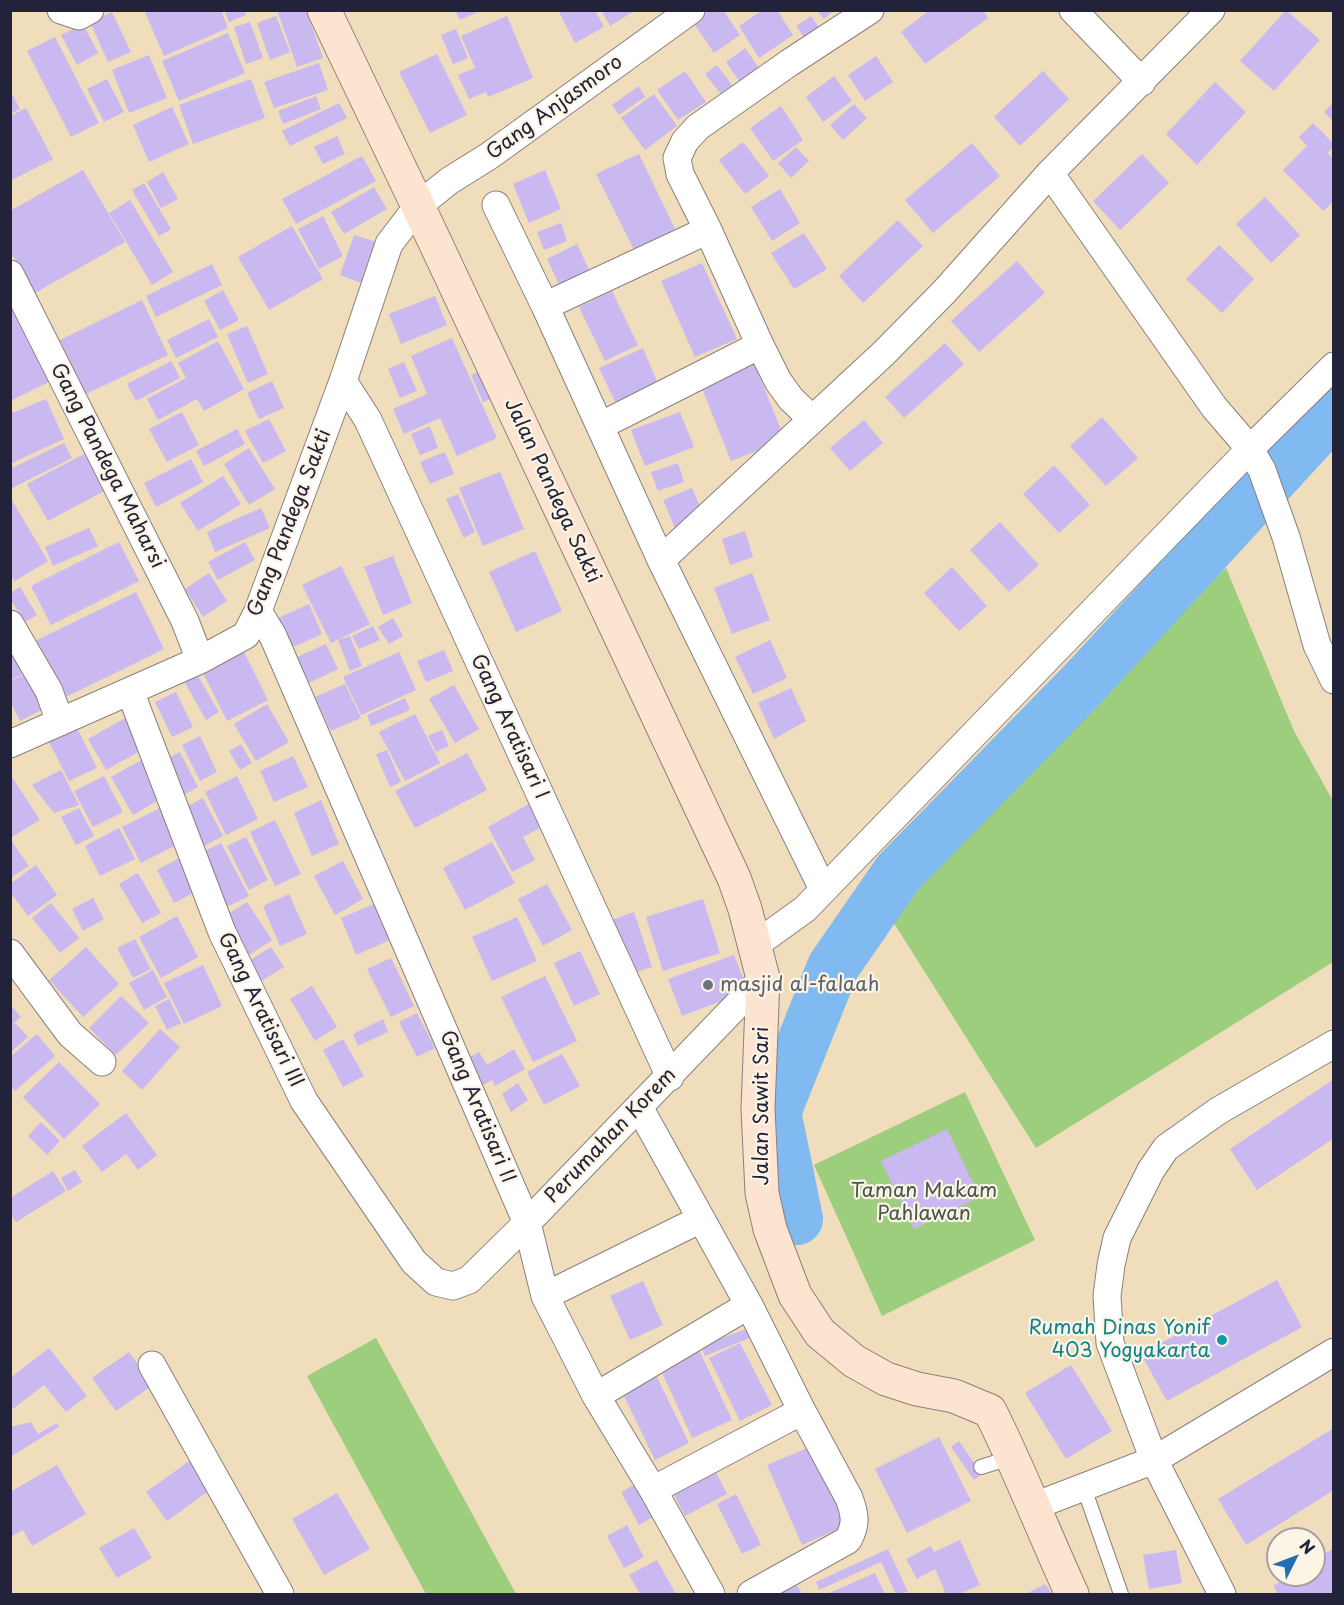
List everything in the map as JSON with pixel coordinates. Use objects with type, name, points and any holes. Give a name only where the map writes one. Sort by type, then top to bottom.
[{"type":"main road","name":"Jalan Pandega Sakti","points":[[324,10],[734,878],[763,978]]},
{"type":"main road","name":"Jalan Sawit Sari","points":[[763,978],[758,1109],[762,1193],[770,1229],[795,1295],[820,1333],[854,1361],[886,1378],[917,1389],[954,1396],[990,1411],[1072,1594]]},
{"type":"street","points":[[61,10],[79,16],[90,10]]},
{"type":"street","name":"Gang Anjasmoro","points":[[418,206],[691,10]]},
{"type":"street","points":[[812,419],[791,399],[778,381],[759,345],[708,230],[680,174],[676,158],[685,141],[698,127],[870,10]]},
{"type":"street","points":[[1073,10],[1142,81]]},
{"type":"street","points":[[661,560],[884,352],[945,291],[1050,173],[1211,10]]},
{"type":"street","points":[[1050,173],[1214,407],[1256,460],[1286,537],[1317,645],[1334,680]]},
{"type":"street","points":[[496,205],[545,306],[661,560],[823,889]]},
{"type":"street","name":"Gang Pandega Sakti","points":[[10,744],[200,660],[246,635],[258,610],[343,381],[389,244],[418,206]]},
{"type":"street","points":[[545,306],[708,230]]},
{"type":"street","name":"Gang Pandega Maharsi","points":[[10,274],[185,621],[200,660]]},
{"type":"street","points":[[600,426],[759,345]]},
{"type":"street","points":[[755,945],[805,909],[1256,460],[1334,366]]},
{"type":"street","name":"Gang Aratisari I","points":[[343,381],[368,420],[670,1077]]},
{"type":"street","name":"Gang Aratisari II","points":[[258,610],[273,636],[527,1223],[545,1296],[596,1396],[653,1490],[711,1594]]},
{"type":"street","points":[[10,624],[49,691],[60,722]]},
{"type":"street","name":"Gang Aratisari III","points":[[130,691],[222,932],[304,1101],[414,1262],[436,1282],[453,1286]]},
{"type":"street","points":[[10,953],[70,1034],[102,1062]]},
{"type":"street","name":"Perumahan Korem","points":[[453,1286],[469,1280],[527,1223],[763,978]]},
{"type":"street","points":[[1222,1594],[1154,1460],[1110,1343],[1107,1296],[1111,1265],[1117,1238],[1151,1170],[1166,1148],[1218,1111],[1334,1044]]},
{"type":"street","points":[[639,1107],[749,1305],[849,1498],[856,1520],[848,1539],[750,1594]]},
{"type":"street","points":[[545,1296],[701,1219]]},
{"type":"street","points":[[596,1396],[749,1305]]},
{"type":"street","points":[[1032,1507],[1154,1460],[1332,1357]]},
{"type":"street","points":[[152,1365],[280,1594]]},
{"type":"street","points":[[653,1490],[802,1411]]},
{"type":"lane","points":[[981,1467],[1000,1461],[1011,1454]]},
{"type":"lane","points":[[1084,1488],[1121,1594]]},
{"type":"green space","points":[[1226,568],[1294,731],[1333,801],[1333,962],[1036,1148],[873,890]]},
{"type":"green space","name":"Taman Makam Pahlawan","points":[[965,1092],[1035,1240],[882,1316],[814,1165]]},
{"type":"green space","points":[[376,1338],[516,1594],[426,1594],[307,1376]]},
{"type":"building","points":[[144,10],[221,10],[228,28],[164,56]]},
{"type":"building","points":[[224,10],[244,10],[246,15],[229,22]]},
{"type":"building","points":[[277,10],[306,10],[323,58],[297,67]]},
{"type":"building","points":[[455,10],[482,10],[460,20]]},
{"type":"building","points":[[558,10],[595,10],[604,27],[575,43]]},
{"type":"building","points":[[601,10],[636,10],[610,26]]},
{"type":"building","points":[[710,10],[723,10],[740,35],[714,53],[693,22]]},
{"type":"building","points":[[763,10],[777,10],[793,35],[759,58],[739,26]]},
{"type":"building","points":[[817,10],[834,10],[824,19]]},
{"type":"building","points":[[930,10],[983,10],[988,18],[925,64],[901,32]]},
{"type":"building","points":[[1286,10],[1320,40],[1274,91],[1240,61]]},
{"type":"building","points":[[112,12],[131,52],[108,62],[90,22]]},
{"type":"building","points":[[276,16],[290,52],[270,60],[257,23]]},
{"type":"building","points":[[507,16],[533,78],[488,97],[486,92],[469,99],[458,75],[475,68],[461,36]]},
{"type":"building","points":[[811,16],[821,30],[806,40],[796,26]]},
{"type":"building","points":[[250,22],[263,58],[246,64],[234,27]]},
{"type":"building","points":[[83,24],[98,53],[77,65],[61,35]]},
{"type":"building","points":[[456,29],[468,58],[453,64],[441,35]]},
{"type":"building","points":[[228,33],[245,73],[179,101],[162,61]]},
{"type":"building","points":[[55,37],[99,123],[71,137],[27,51]]},
{"type":"building","points":[[745,48],[759,68],[740,82],[726,62]]},
{"type":"building","points":[[437,54],[467,115],[430,133],[399,72]]},
{"type":"building","points":[[149,55],[167,98],[129,113],[112,70]]},
{"type":"building","points":[[876,56],[893,82],[865,101],[848,75]]},
{"type":"building","points":[[319,63],[328,90],[274,108],[264,82]]},
{"type":"building","points":[[717,65],[732,85],[721,94],[705,74]]},
{"type":"building","points":[[685,71],[706,102],[678,120],[657,90]]},
{"type":"building","points":[[1043,71],[1069,99],[1020,146],[994,117]]},
{"type":"building","points":[[834,76],[852,101],[823,122],[806,97]]},
{"type":"building","points":[[107,79],[124,112],[104,122],[87,89]]},
{"type":"building","points":[[251,79],[265,118],[193,144],[179,105]]},
{"type":"building","points":[[1215,82],[1246,112],[1197,165],[1166,134]]},
{"type":"building","points":[[639,86],[645,97],[619,115],[612,105]]},
{"type":"building","points":[[10,90],[20,109],[10,114]]},
{"type":"building","points":[[654,94],[677,126],[645,150],[621,118]]},
{"type":"building","points":[[316,96],[321,109],[283,124],[278,111]]},
{"type":"building","points":[[1334,102],[1334,122],[1324,112]]},
{"type":"building","points":[[339,103],[347,118],[290,146],[282,131]]},
{"type":"building","points":[[854,104],[867,118],[843,140],[830,125]]},
{"type":"building","points":[[781,106],[803,140],[773,161],[750,128]]},
{"type":"building","points":[[172,107],[189,144],[149,162],[133,125]]},
{"type":"building","points":[[26,108],[53,159],[10,181],[10,116]]},
{"type":"building","points":[[1313,123],[1334,144],[1334,147],[1327,153],[1334,159],[1334,201],[1323,211],[1283,170],[1307,146],[1299,137]]},
{"type":"building","points":[[337,136],[345,154],[323,164],[314,147]]},
{"type":"building","points":[[743,142],[769,176],[745,194],[719,160]]},
{"type":"building","points":[[972,143],[1000,176],[933,233],[905,200]]},
{"type":"building","points":[[796,147],[809,161],[791,178],[778,163]]},
{"type":"building","points":[[639,154],[675,229],[634,250],[596,174]]},
{"type":"building","points":[[1142,154],[1169,183],[1120,230],[1093,201]]},
{"type":"building","points":[[362,156],[376,181],[296,224],[282,199]]},
{"type":"building","points":[[83,170],[125,242],[35,293],[10,251],[10,211]]},
{"type":"building","points":[[545,170],[561,209],[529,223],[513,184]]},
{"type":"building","points":[[163,172],[178,199],[161,208],[147,182]]},
{"type":"building","points":[[144,183],[171,229],[159,236],[132,190]]},
{"type":"building","points":[[374,187],[387,209],[344,234],[331,212]]},
{"type":"building","points":[[780,189],[800,223],[772,241],[751,207]]},
{"type":"building","points":[[1265,197],[1300,235],[1271,263],[1236,224]]},
{"type":"building","points":[[130,200],[173,272],[152,285],[109,213]]},
{"type":"building","points":[[323,216],[343,256],[319,269],[298,229]]},
{"type":"building","points":[[898,220],[923,246],[863,303],[839,276]]},
{"type":"building","points":[[561,223],[567,241],[544,250],[537,232]]},
{"type":"building","points":[[292,226],[323,279],[269,310],[238,257]]},
{"type":"building","points":[[804,233],[827,269],[794,289],[771,253]]},
{"type":"building","points":[[354,235],[376,242],[361,283],[340,275]]},
{"type":"building","points":[[577,244],[593,278],[563,293],[547,259]]},
{"type":"building","points":[[1219,245],[1254,279],[1222,313],[1186,279]]},
{"type":"building","points":[[1017,261],[1045,293],[979,352],[951,321]]},
{"type":"building","points":[[702,263],[737,339],[695,357],[661,281]]},
{"type":"building","points":[[212,264],[222,285],[156,317],[146,296]]},
{"type":"building","points":[[223,290],[239,320],[220,330],[204,301]]},
{"type":"building","points":[[612,291],[638,345],[605,361],[579,307]]},
{"type":"building","points":[[435,296],[447,325],[401,344],[389,314]]},
{"type":"building","points":[[142,300],[168,355],[86,394],[60,340]]},
{"type":"building","points":[[17,309],[51,381],[10,401],[10,312]]},
{"type":"building","points":[[209,319],[218,337],[176,358],[167,340]]},
{"type":"building","points":[[247,326],[268,374],[248,383],[227,334]]},
{"type":"building","points":[[452,338],[497,438],[457,456],[440,418],[404,434],[393,409],[427,394],[411,356]]},
{"type":"building","points":[[218,341],[244,389],[204,411],[197,399],[158,420],[147,399],[186,378],[178,363]]},
{"type":"building","points":[[945,343],[964,364],[904,418],[885,397]]},
{"type":"building","points":[[643,348],[661,391],[619,410],[599,368]]},
{"type":"building","points":[[753,360],[785,440],[731,461],[699,381]]},
{"type":"building","points":[[171,361],[180,378],[136,401],[127,384]]},
{"type":"building","points":[[404,362],[417,391],[400,398],[388,369]]},
{"type":"building","points":[[490,367],[503,394],[483,402],[471,375]]},
{"type":"building","points":[[272,381],[284,408],[259,419],[247,393]]},
{"type":"building","points":[[46,399],[64,439],[10,464],[10,414]]},
{"type":"building","points":[[182,412],[199,445],[167,462],[149,429]]},
{"type":"building","points":[[680,412],[694,447],[645,466],[631,430]]},
{"type":"building","points":[[1102,417],[1138,458],[1106,486],[1070,446]]},
{"type":"building","points":[[269,419],[286,451],[263,463],[245,431]]},
{"type":"building","points":[[864,420],[883,443],[850,471],[830,448]]},
{"type":"building","points":[[430,426],[438,448],[420,455],[411,434]]},
{"type":"building","points":[[237,429],[245,444],[204,466],[196,451]]},
{"type":"building","points":[[64,443],[72,458],[10,489],[10,469]]},
{"type":"building","points":[[249,448],[275,489],[249,505],[224,464]]},
{"type":"building","points":[[445,452],[454,474],[430,484],[420,462]]},
{"type":"building","points":[[86,453],[106,490],[48,521],[27,484]]},
{"type":"building","points":[[191,459],[203,482],[156,507],[144,483]]},
{"type":"building","points":[[678,463],[684,482],[658,491],[651,472]]},
{"type":"building","points":[[1054,465],[1090,505],[1059,533],[1023,494]]},
{"type":"building","points":[[500,472],[524,529],[483,546],[459,488]]},
{"type":"building","points":[[223,476],[241,504],[198,531],[180,503]]},
{"type":"building","points":[[692,488],[704,516],[675,528],[663,500]]},
{"type":"building","points":[[458,494],[475,532],[464,538],[446,499]]},
{"type":"building","points":[[10,497],[48,561],[15,581],[10,574]]},
{"type":"building","points":[[261,508],[270,528],[215,552],[207,532]]},
{"type":"building","points":[[1000,522],[1039,565],[1009,592],[970,550]]},
{"type":"building","points":[[89,528],[98,546],[53,566],[45,547]]},
{"type":"building","points":[[745,531],[753,557],[730,565],[722,539]]},
{"type":"building","points":[[119,542],[139,581],[51,625],[31,586]]},
{"type":"building","points":[[245,542],[255,560],[218,580],[208,562]]},
{"type":"building","points":[[535,551],[562,611],[516,632],[489,572]]},
{"type":"building","points":[[393,556],[412,603],[383,615],[364,567]]},
{"type":"building","points":[[341,566],[370,624],[331,643],[302,585]]},
{"type":"building","points":[[952,567],[987,606],[959,631],[924,593]]},
{"type":"building","points":[[209,573],[227,601],[203,617],[185,589]]},
{"type":"building","points":[[752,573],[770,620],[732,634],[714,588]]},
{"type":"building","points":[[20,587],[37,615],[25,622],[10,599],[10,593]]},
{"type":"building","points":[[136,592],[164,649],[64,698],[35,641]]},
{"type":"building","points":[[309,604],[322,634],[291,648],[278,618]]},
{"type":"building","points":[[393,618],[403,636],[389,644],[378,627]]},
{"type":"building","points":[[373,626],[380,640],[359,649],[352,636]]},
{"type":"building","points":[[350,636],[362,666],[350,671],[338,640]]},
{"type":"building","points":[[770,640],[787,678],[753,694],[735,657]]},
{"type":"building","points":[[326,644],[338,669],[309,683],[297,657]]},
{"type":"building","points":[[19,650],[30,671],[13,679],[10,674],[10,655]]},
{"type":"building","points":[[444,650],[453,671],[426,682],[417,661]]},
{"type":"building","points":[[244,652],[268,700],[227,721],[203,673]]},
{"type":"building","points":[[399,652],[416,690],[361,715],[343,677]]},
{"type":"building","points":[[30,672],[47,707],[20,721],[10,701],[10,681]]},
{"type":"building","points":[[197,674],[219,712],[206,720],[184,681]]},
{"type":"building","points":[[345,684],[361,718],[331,731],[315,697]]},
{"type":"building","points":[[454,685],[479,729],[455,743],[429,699]]},
{"type":"building","points":[[791,688],[806,721],[774,739],[758,703]]},
{"type":"building","points":[[176,692],[193,727],[172,737],[155,702]]},
{"type":"building","points":[[405,698],[410,710],[371,726],[367,715]]},
{"type":"building","points":[[267,704],[289,742],[256,761],[234,724]]},
{"type":"building","points":[[415,714],[440,763],[405,781],[379,732]]},
{"type":"building","points":[[131,715],[149,746],[106,770],[88,739]]},
{"type":"building","points":[[77,728],[97,768],[69,781],[49,742]]},
{"type":"building","points":[[442,730],[449,746],[436,752],[428,736]]},
{"type":"building","points":[[200,736],[217,772],[200,781],[182,745]]},
{"type":"building","points":[[241,744],[252,763],[240,770],[229,751]]},
{"type":"building","points":[[387,750],[401,782],[390,787],[376,754]]},
{"type":"building","points":[[180,752],[198,787],[184,795],[166,759]]},
{"type":"building","points":[[467,753],[487,790],[415,828],[395,791]]},
{"type":"building","points":[[293,756],[308,787],[274,802],[260,771]]},
{"type":"building","points":[[145,758],[167,795],[133,815],[111,777]]},
{"type":"building","points":[[61,770],[79,805],[54,813],[32,785]]},
{"type":"building","points":[[10,774],[40,820],[10,838]]},
{"type":"building","points":[[104,776],[123,812],[93,827],[74,791]]},
{"type":"building","points":[[237,776],[258,819],[226,835],[205,792]]},
{"type":"building","points":[[203,798],[223,836],[202,847],[182,809]]},
{"type":"building","points":[[321,800],[339,844],[312,856],[294,813]]},
{"type":"building","points":[[536,800],[549,823],[523,837],[535,860],[512,872],[488,827]]},
{"type":"building","points":[[166,805],[184,841],[141,863],[122,827]]},
{"type":"building","points":[[79,808],[94,836],[76,845],[61,817]]},
{"type":"building","points":[[275,820],[301,874],[275,886],[250,832]]},
{"type":"building","points":[[119,828],[135,859],[100,876],[85,846]]},
{"type":"building","points":[[246,837],[268,880],[249,890],[227,846]]},
{"type":"building","points":[[10,839],[29,866],[10,878]]},
{"type":"building","points":[[492,842],[515,883],[465,910],[443,868]]},
{"type":"building","points":[[221,843],[249,896],[227,907],[199,854]]},
{"type":"building","points":[[185,855],[203,888],[174,903],[157,870]]},
{"type":"building","points":[[343,861],[363,899],[335,915],[314,876]]},
{"type":"building","points":[[36,865],[57,895],[28,916],[10,892],[10,884]]},
{"type":"building","points":[[138,873],[161,913],[142,923],[119,884]]},
{"type":"building","points":[[547,884],[572,930],[543,946],[518,899]]},
{"type":"building","points":[[289,894],[307,934],[280,946],[263,906]]},
{"type":"building","points":[[93,898],[104,919],[83,931],[72,909]]},
{"type":"building","points":[[703,899],[720,953],[663,971],[646,917]]},
{"type":"building","points":[[247,902],[272,940],[249,955],[224,916]]},
{"type":"building","points":[[51,903],[79,938],[60,953],[32,918]]},
{"type":"building","points":[[374,904],[390,940],[356,955],[341,918]]},
{"type":"building","points":[[634,912],[652,967],[627,975],[609,921]]},
{"type":"building","points":[[177,916],[198,957],[161,978],[139,937]]},
{"type":"building","points":[[517,917],[537,961],[492,981],[472,937]]},
{"type":"building","points":[[135,939],[151,969],[133,978],[117,948]]},
{"type":"building","points":[[86,947],[119,984],[83,1017],[49,980]]},
{"type":"building","points":[[271,947],[284,967],[260,982],[247,962]]},
{"type":"building","points":[[580,951],[600,994],[574,1006],[554,963]]},
{"type":"building","name":"masjid al-falaah","points":[[734,955],[748,991],[682,1016],[668,979]]},
{"type":"building","points":[[391,958],[414,1006],[391,1017],[367,969]]},
{"type":"building","points":[[203,965],[222,1006],[184,1024],[164,983]]},
{"type":"building","points":[[153,970],[167,997],[144,1010],[129,983]]},
{"type":"building","points":[[545,976],[577,1041],[533,1062],[501,997]]},
{"type":"building","points":[[312,986],[337,1027],[315,1041],[290,999]]},
{"type":"building","points":[[121,996],[149,1023],[116,1055],[89,1028]]},
{"type":"building","points":[[169,999],[181,1023],[167,1030],[155,1006]]},
{"type":"building","points":[[10,1004],[21,1017],[10,1026]]},
{"type":"building","points":[[417,1013],[435,1048],[417,1057],[399,1022]]},
{"type":"building","points":[[383,1019],[388,1032],[358,1046],[353,1034]]},
{"type":"building","points":[[15,1023],[28,1037],[10,1053],[10,1027]]},
{"type":"building","points":[[160,1029],[180,1047],[142,1090],[122,1071]]},
{"type":"building","points":[[37,1034],[55,1056],[15,1091],[10,1086],[10,1057]]},
{"type":"building","points":[[343,1039],[364,1076],[343,1087],[323,1050]]},
{"type":"building","points":[[514,1049],[525,1069],[495,1086],[492,1080],[481,1086],[466,1059],[479,1052],[487,1065]]},
{"type":"building","points":[[562,1054],[580,1086],[544,1105],[527,1072]]},
{"type":"building","points":[[59,1062],[100,1104],[64,1139],[23,1097]]},
{"type":"building","points":[[1334,1079],[1334,1138],[1257,1190],[1230,1149]]},
{"type":"building","points":[[518,1083],[528,1100],[511,1112],[502,1094]]},
{"type":"building","points":[[126,1113],[157,1155],[138,1170],[126,1154],[102,1172],[82,1146]]},
{"type":"building","points":[[41,1122],[60,1141],[47,1155],[28,1136]]},
{"type":"building","points":[[947,1129],[980,1197],[914,1229],[881,1161]]},
{"type":"building","points":[[75,1170],[82,1182],[68,1191],[61,1178]]},
{"type":"building","points":[[53,1171],[66,1191],[16,1222],[10,1213],[10,1198]]},
{"type":"building","name":"Rumah Dinas Yonif 403 Yogyakarta","points":[[1277,1280],[1302,1327],[1167,1401],[1141,1354]]},
{"type":"building","points":[[643,1281],[663,1325],[630,1340],[610,1296]]},
{"type":"building","points":[[754,1326],[757,1335],[705,1356],[701,1346]]},
{"type":"building","points":[[740,1343],[772,1405],[740,1421],[709,1358]]},
{"type":"building","points":[[49,1348],[87,1396],[66,1412],[44,1385],[10,1411],[10,1378]]},
{"type":"building","points":[[699,1350],[732,1420],[692,1438],[660,1368]]},
{"type":"building","points":[[129,1352],[153,1385],[116,1411],[92,1378]]},
{"type":"building","points":[[1071,1365],[1112,1431],[1066,1459],[1025,1393]]},
{"type":"building","points":[[657,1377],[689,1443],[655,1460],[623,1394]]},
{"type":"building","points":[[31,1422],[38,1434],[57,1423],[59,1427],[10,1457],[10,1427]]},
{"type":"building","points":[[1334,1428],[1334,1490],[1275,1527],[1266,1527],[1266,1532],[1246,1545],[1218,1499]]},
{"type":"building","points":[[939,1437],[971,1501],[907,1533],[875,1469]]},
{"type":"building","points":[[959,1441],[982,1474],[974,1480],[951,1447]]},
{"type":"building","points":[[817,1444],[852,1523],[802,1545],[767,1465]]},
{"type":"building","points":[[192,1459],[213,1488],[167,1521],[146,1492]]},
{"type":"building","points":[[712,1464],[727,1494],[685,1516],[670,1487]]},
{"type":"building","points":[[57,1465],[86,1514],[32,1546],[23,1530],[12,1536],[10,1534],[10,1492]]},
{"type":"building","points":[[645,1479],[662,1512],[639,1525],[621,1492]]},
{"type":"building","points":[[337,1493],[370,1549],[324,1575],[292,1519]]},
{"type":"building","points":[[736,1494],[761,1545],[742,1554],[717,1504]]},
{"type":"building","points":[[627,1525],[644,1557],[624,1568],[607,1536]]},
{"type":"building","points":[[134,1528],[152,1558],[117,1578],[99,1548]]},
{"type":"building","points":[[960,1540],[980,1585],[959,1594],[946,1594],[935,1569],[917,1579],[906,1559],[931,1546],[934,1552]]},
{"type":"building","points":[[1334,1548],[1334,1594],[1278,1594],[1274,1587],[1326,1587],[1326,1553]]},
{"type":"building","points":[[888,1549],[908,1592],[896,1594],[881,1562],[819,1590],[816,1582]]},
{"type":"building","points":[[1176,1550],[1182,1583],[1149,1589],[1143,1555]]},
{"type":"building","points":[[657,1560],[676,1594],[640,1594],[629,1575]]},
{"type":"building","points":[[875,1573],[885,1594],[827,1594]]},
{"type":"building","points":[[793,1578],[802,1594],[763,1594]]},
{"type":"building","points":[[1045,1584],[1052,1594],[1026,1594]]},
{"type":"waterway","points":[[797,1219],[775,1112],[833,967],[898,873],[1085,682],[1334,411]]},
{"type":"place","name":"masjid al-falaah","points":[[708,985]]},
{"type":"place","name":"Rumah Dinas Yonif 403 Yogyakarta","points":[[1222,1340]]}]
